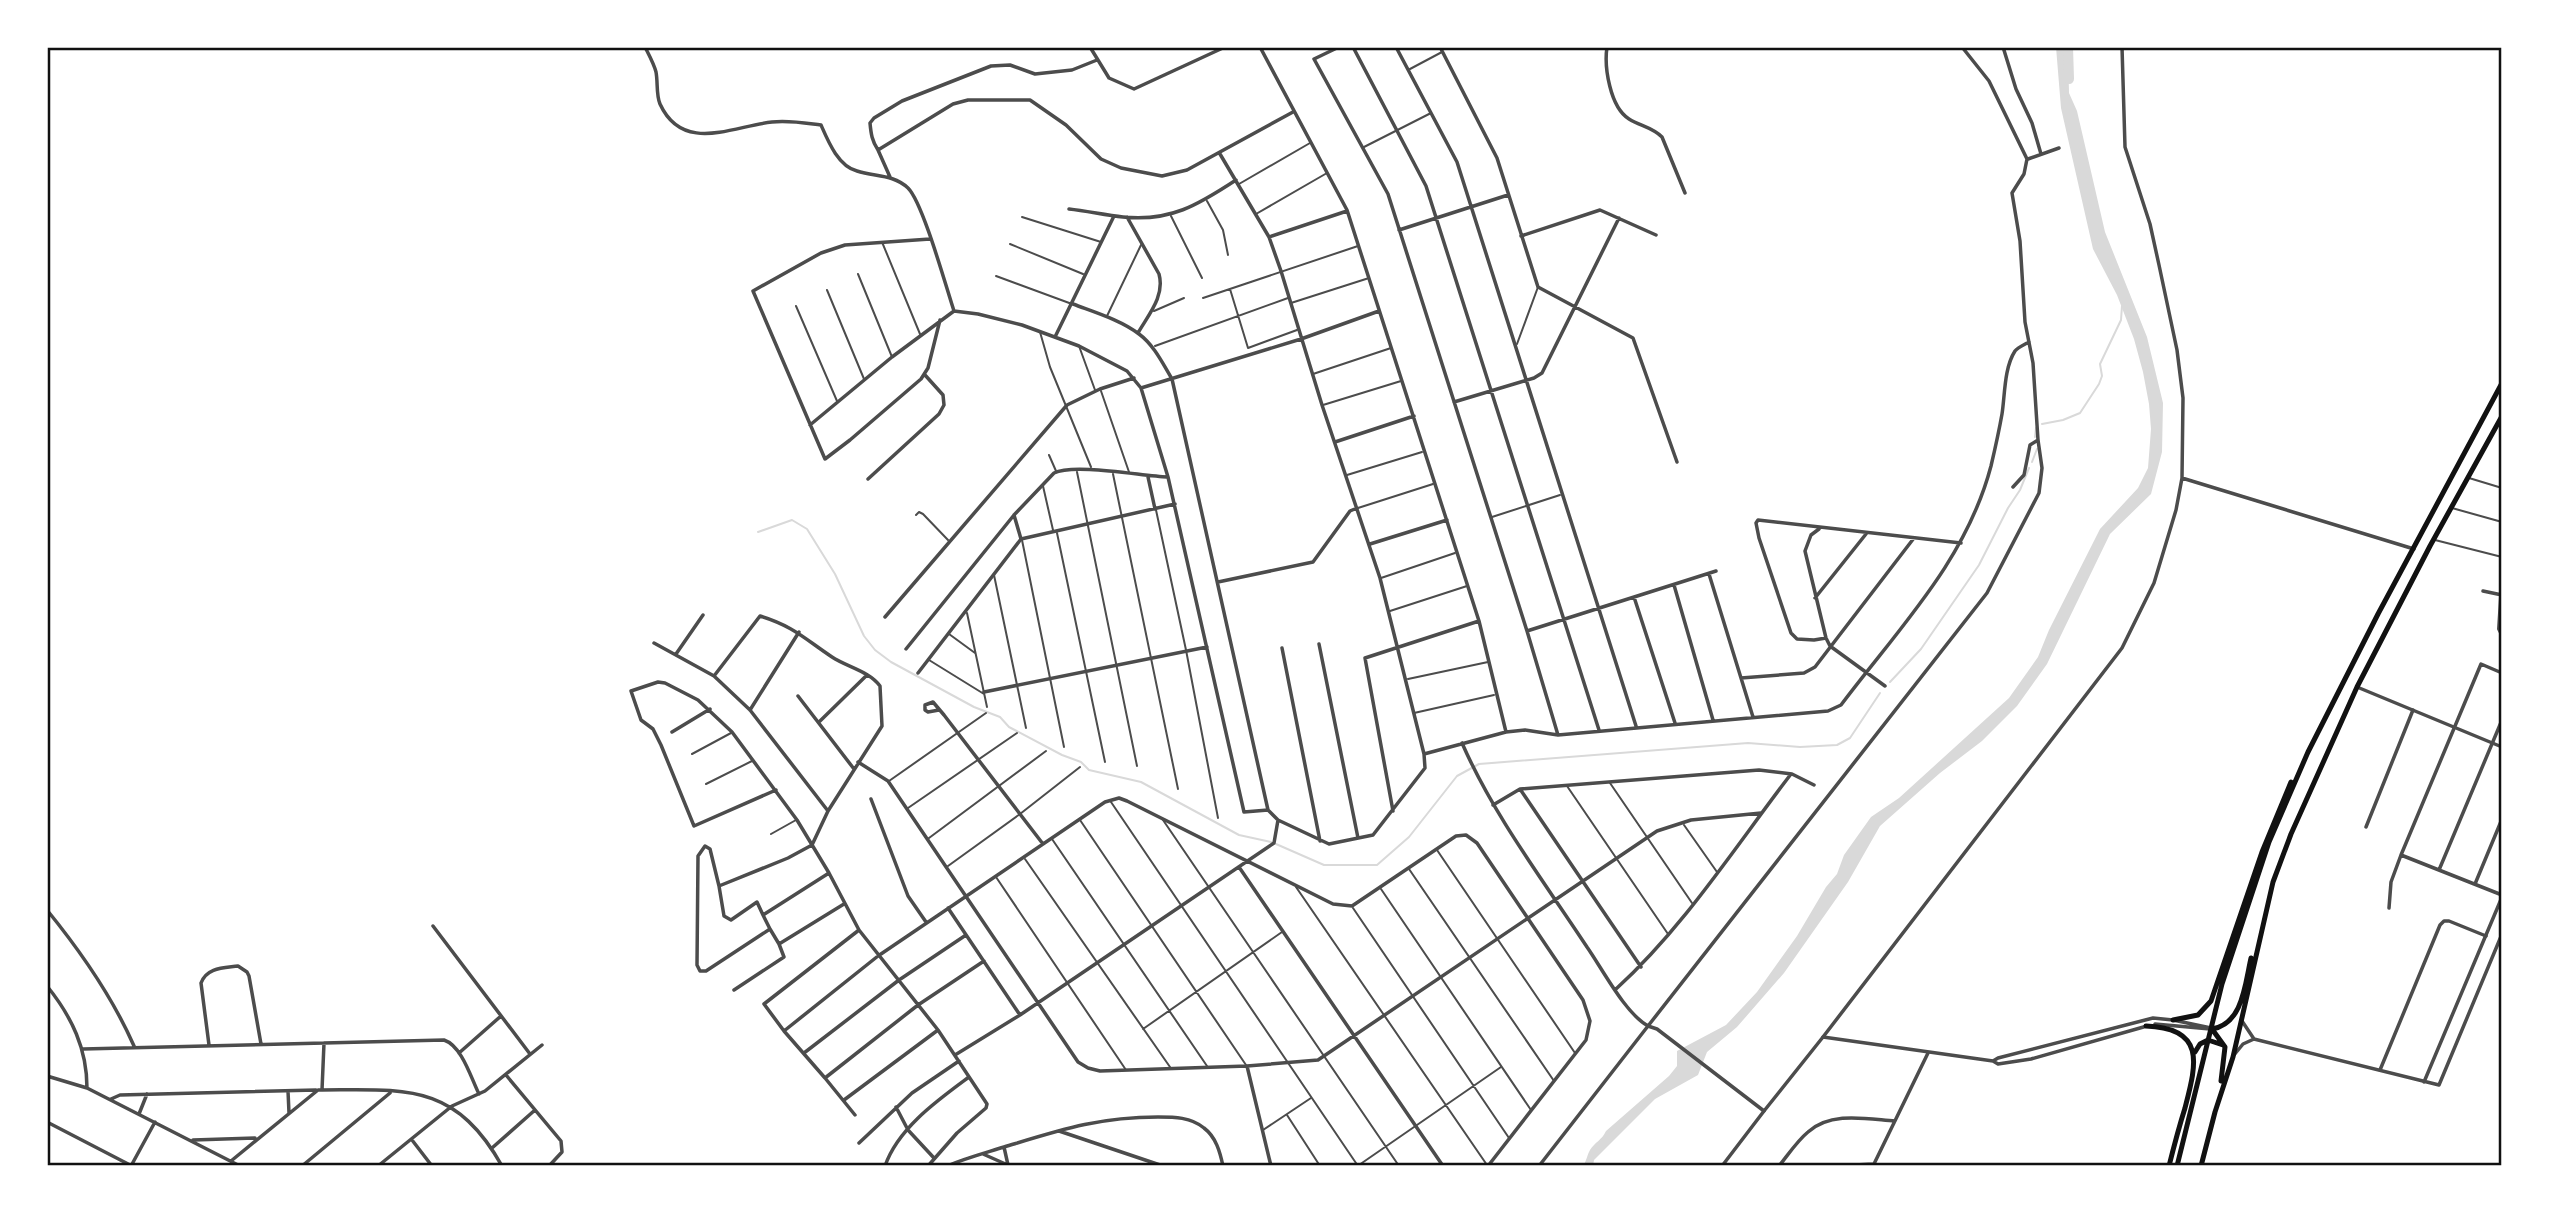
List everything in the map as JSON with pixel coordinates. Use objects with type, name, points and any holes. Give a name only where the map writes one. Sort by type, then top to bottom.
[{"type":"highway","points":[[2173,1020],[2198,1015],[2211,1000],[2262,852],[2290,784],[2502,383]]},
{"type":"highway","points":[[2215,1112],[2233,1057],[2273,882],[2305,801],[2357,687],[2433,540],[2502,416]]},
{"type":"highway","points":[[2176,1166],[2195,1100],[2222,984],[2270,842],[2308,752]]},
{"type":"highway","points":[[2201,1166],[2225,1067],[2225,1047],[2212,1029],[2225,1024],[2238,1010],[2258,929],[2269,900]]},
{"type":"highway","points":[[2147,1026],[2176,1032],[2191,1046],[2194,1054],[2191,1085],[2169,1166]]},
{"type":"highway","points":[[2194,1054],[2200,1044],[2208,1040],[2218,1041],[2225,1047]]},
{"type":"street","points":[[645,47],[656,69],[659,103],[671,120],[683,130],[691,133],[723,133],[776,122],[821,125],[831,146],[850,168],[890,177],[911,192],[954,311]]},
{"type":"street","points":[[1090,47],[1108,78],[1134,89],[1225,47]]},
{"type":"street","points":[[1260,47],[1347,211],[1479,621],[1506,732]]},
{"type":"street","points":[[1339,47],[1314,60],[1388,194],[1528,631],[1558,735]]},
{"type":"street","points":[[1353,47],[1426,186],[1599,730]]},
{"type":"street","points":[[1396,47],[1457,162],[1636,726]]},
{"type":"street","points":[[1607,47],[1605,61],[1614,99],[1620,111],[1662,137],[1685,193]]},
{"type":"street","points":[[1539,1166],[1987,593],[2039,493],[2042,468],[2033,363],[2012,193],[2024,174],[2028,159],[1989,81],[1962,47]]},
{"type":"street","points":[[2003,47],[2041,154]]},
{"type":"street","points":[[1722,1166],[2122,648],[2154,583],[2176,510],[2182,478],[2183,398],[2177,350],[2150,224],[2125,147],[2122,47]]},
{"type":"street","points":[[1441,49],[1497,158],[1538,287],[1633,338],[1677,462]]},
{"type":"street","points":[[890,177],[872,141],[870,123],[902,101],[971,73],[1003,64],[1035,74],[1072,70],[1097,60]]},
{"type":"street","points":[[878,150],[953,104],[968,100],[1030,100],[1066,125],[1101,159],[1121,168],[1162,176],[1187,170],[1220,154],[1293,112]]},
{"type":"street","points":[[2028,159],[2059,148]]},
{"type":"street","points":[[1073,304],[1138,333],[1152,347],[1172,379],[1268,810],[1278,820],[1329,844],[1373,835],[1425,768],[1424,754],[1399,646],[1370,544],[1322,405],[1281,271],[1269,237],[1220,154]]},
{"type":"street","points":[[1069,209],[1127,217],[1171,215],[1206,200],[1237,182]]},
{"type":"street","points":[[1399,230],[1508,195]]},
{"type":"street","points":[[1269,237],[1347,211]]},
{"type":"street","points":[[1521,236],[1600,211],[1656,235]]},
{"type":"street","points":[[1055,337],[1114,216]]},
{"type":"street","points":[[1127,217],[1161,282],[1160,294],[1138,333]]},
{"type":"street","points":[[1454,402],[1542,373],[1619,218]]},
{"type":"street","points":[[930,239],[845,244],[821,253],[753,291],[825,459],[925,375],[940,320]]},
{"type":"street","points":[[810,425],[892,357],[954,311],[995,317],[1040,331],[1079,346],[1135,378],[1141,388],[1175,504],[1244,812],[1268,810]]},
{"type":"street","points":[[1141,388],[1301,339],[1380,311]]},
{"type":"street","points":[[1424,754],[1506,732],[1525,730],[1558,735],[1836,709],[1943,574],[1961,543],[1991,464],[2012,358],[2019,348],[2029,342]]},
{"type":"street","points":[[868,479],[939,414],[944,405],[943,394],[925,375]]},
{"type":"street","points":[[885,617],[1067,405],[1098,390],[1135,378]]},
{"type":"street","points":[[1335,442],[1414,416]]},
{"type":"street","points":[[2012,487],[2024,475],[2030,445],[2038,440]]},
{"type":"street","points":[[906,649],[1014,515],[1056,472],[1077,470],[1168,477]]},
{"type":"street","points":[[1147,476],[1155,509]]},
{"type":"street","points":[[2182,478],[2414,548]]},
{"type":"street","points":[[918,673],[1021,539],[1175,504]]},
{"type":"street","points":[[1218,582],[1313,562],[1350,511],[1357,509]]},
{"type":"street","points":[[1014,515],[1021,539]]},
{"type":"street","points":[[1370,544],[1447,520]]},
{"type":"street","points":[[1826,638],[1797,639],[1791,633],[1759,538],[1756,523],[1760,520],[1961,543]]},
{"type":"street","points":[[1819,528],[1811,535],[1805,551],[1826,638],[1830,646],[1885,686]]},
{"type":"street","points":[[1815,598],[1867,534]]},
{"type":"street","points":[[1741,678],[1810,670],[1914,538]]},
{"type":"street","points":[[1528,631],[1716,571]]},
{"type":"street","points":[[1709,573],[1753,717]]},
{"type":"street","points":[[1674,584],[1713,720]]},
{"type":"street","points":[[2483,591],[2501,595]]},
{"type":"street","points":[[1634,597],[1675,723]]},
{"type":"street","points":[[676,654],[703,615]]},
{"type":"street","points":[[715,676],[760,616],[799,632],[834,658],[877,682],[881,690],[882,726],[828,811],[812,845],[788,858],[719,886]]},
{"type":"street","points":[[1393,811],[1365,658],[1479,621]]},
{"type":"street","points":[[750,710],[799,632]]},
{"type":"street","points":[[654,643],[715,676],[750,710],[828,811]]},
{"type":"street","points":[[1319,644],[1358,839]]},
{"type":"street","points":[[984,694],[1207,647]]},
{"type":"street","points":[[1282,648],[1320,841]]},
{"type":"street","points":[[2389,908],[2391,882],[2401,855],[2481,664],[2502,673]]},
{"type":"street","points":[[819,722],[867,675]]},
{"type":"street","points":[[776,790],[694,826],[655,732],[641,720],[631,694],[632,690],[662,682],[698,700],[732,732],[776,790],[796,820],[829,873],[859,930],[938,1030],[987,1104],[928,1166]]},
{"type":"street","points":[[2357,687],[2502,747]]},
{"type":"street","points":[[798,696],[854,769]]},
{"type":"street","points":[[673,732],[710,709]]},
{"type":"street","points":[[939,710],[1043,844]]},
{"type":"street","points":[[2366,827],[2413,710]]},
{"type":"street","points":[[2439,870],[2502,720]]},
{"type":"street","points":[[1462,743],[1493,805],[1639,1021],[1668,1037],[1764,1111]]},
{"type":"street","points":[[858,762],[888,781],[1078,1062],[1100,1071],[1289,1064],[1325,1057],[1647,838],[1682,822],[1761,813]]},
{"type":"street","points":[[1493,805],[1520,789],[1759,770],[1792,774],[1814,785]]},
{"type":"street","points":[[1616,989],[1641,967],[1693,904],[1792,774]]},
{"type":"street","points":[[1520,789],[1641,967]]},
{"type":"street","points":[[784,1031],[878,956],[1107,801],[1119,798],[1127,801],[1333,904],[1352,906],[1456,836],[1466,835],[1474,839],[1528,918],[1588,1008],[1590,1021],[1586,1040],[1487,1166]]},
{"type":"street","points":[[871,799],[908,896],[926,922]]},
{"type":"street","points":[[2475,884],[2502,819]]},
{"type":"street","points":[[956,1055],[1068,983],[1274,843],[1278,820]]},
{"type":"street","points":[[734,990],[784,957],[757,902],[732,920],[724,916],[710,849],[705,846],[698,856],[697,965],[700,971],[706,971],[770,929]]},
{"type":"street","points":[[2401,855],[2502,896],[2424,1082]]},
{"type":"street","points":[[1239,866],[1443,1166]]},
{"type":"street","points":[[763,915],[829,873]]},
{"type":"street","points":[[779,944],[844,904]]},
{"type":"street","points":[[948,908],[1020,1015]]},
{"type":"street","points":[[47,910],[97,977],[118,1011],[134,1046]]},
{"type":"street","points":[[2380,1071],[2440,925],[2449,920],[2486,936]]},
{"type":"street","points":[[433,926],[530,1054]]},
{"type":"street","points":[[855,1115],[764,1004],[859,930]]},
{"type":"street","points":[[2241,1017],[2246,1030],[2254,1039],[2439,1085],[2502,934]]},
{"type":"street","points":[[804,1053],[899,980],[966,935]]},
{"type":"street","points":[[825,1078],[918,1004],[984,961]]},
{"type":"street","points":[[209,1045],[201,983],[203,977],[212,970],[238,966],[249,976],[261,1044]]},
{"type":"street","points":[[47,986],[76,1032],[83,1049],[87,1088]]},
{"type":"street","points":[[459,1053],[500,1016]]},
{"type":"street","points":[[1993,1061],[2153,1018],[2212,1029]]},
{"type":"street","points":[[1823,1037],[1993,1061],[1998,1064],[2031,1059],[2154,1024],[2212,1029]]},
{"type":"street","points":[[844,1101],[938,1030]]},
{"type":"street","points":[[2233,1057],[2243,1044],[2254,1039]]},
{"type":"street","points":[[83,1049],[444,1040],[450,1042],[459,1053],[479,1094]]},
{"type":"street","points":[[231,1161],[320,1090],[324,1043]]},
{"type":"street","points":[[378,1166],[452,1107],[479,1094],[542,1045]]},
{"type":"street","points":[[1837,1166],[1873,1165],[1928,1053]]},
{"type":"street","points":[[859,1143],[896,1107],[959,1061]]},
{"type":"street","points":[[1247,1066],[1271,1166]]},
{"type":"street","points":[[505,1074],[563,1146],[559,1157],[549,1166]]},
{"type":"street","points":[[47,1076],[87,1088],[240,1166]]},
{"type":"street","points":[[885,1166],[888,1157],[908,1130],[941,1098],[969,1077]]},
{"type":"street","points":[[288,1090],[289,1113]]},
{"type":"street","points":[[110,1100],[120,1094],[288,1090],[392,1091],[426,1096],[452,1107],[481,1134],[502,1166]]},
{"type":"street","points":[[302,1166],[392,1091]]},
{"type":"street","points":[[139,1114],[146,1094]]},
{"type":"street","points":[[896,1107],[908,1130],[934,1158]]},
{"type":"street","points":[[491,1148],[535,1110]]},
{"type":"street","points":[[947,1166],[1058,1130],[1100,1120],[1178,1117],[1205,1128],[1213,1138],[1223,1166]]},
{"type":"street","points":[[1779,1166],[1809,1130],[1825,1122],[1842,1117],[1895,1121]]},
{"type":"street","points":[[47,1122],[131,1166],[155,1122]]},
{"type":"street","points":[[1058,1130],[1163,1166]]},
{"type":"street","points":[[191,1140],[257,1138]]},
{"type":"street","points":[[412,1139],[432,1166]]},
{"type":"street","points":[[1004,1147],[1009,1166]]},
{"type":"street","points":[[981,1154],[1009,1166]]},
{"type":"street","points":[[1139,1166],[1142,1158]]},
{"type":"lane","points":[[1409,70],[1441,49]]},
{"type":"lane","points":[[1363,148],[1431,113]]},
{"type":"lane","points":[[1237,182],[1310,143]]},
{"type":"lane","points":[[1255,214],[1327,173]]},
{"type":"lane","points":[[1206,200],[1223,230],[1228,255]]},
{"type":"lane","points":[[1171,215],[1202,278]]},
{"type":"lane","points":[[1022,217],[1102,242]]},
{"type":"lane","points":[[881,241],[920,335]]},
{"type":"lane","points":[[1010,244],[1086,276]]},
{"type":"lane","points":[[1106,317],[1142,245]]},
{"type":"lane","points":[[1203,298],[1359,246]]},
{"type":"lane","points":[[858,274],[892,357]]},
{"type":"lane","points":[[996,276],[1073,304]]},
{"type":"lane","points":[[1152,347],[1289,300],[1369,278]]},
{"type":"lane","points":[[1516,345],[1538,287]]},
{"type":"lane","points":[[1230,288],[1248,348],[1298,330]]},
{"type":"lane","points":[[827,290],[864,380]]},
{"type":"lane","points":[[1149,313],[1184,298]]},
{"type":"lane","points":[[796,306],[837,402]]},
{"type":"lane","points":[[1040,331],[1050,367],[1092,471]]},
{"type":"lane","points":[[1079,346],[1129,473]]},
{"type":"lane","points":[[1312,374],[1391,348]]},
{"type":"lane","points":[[1322,405],[1402,381]]},
{"type":"lane","points":[[1346,475],[1425,451]]},
{"type":"lane","points":[[1049,454],[1056,472]]},
{"type":"lane","points":[[1077,470],[1137,766]]},
{"type":"lane","points":[[1113,473],[1178,789]]},
{"type":"lane","points":[[2468,478],[2502,488]]},
{"type":"lane","points":[[1357,509],[1435,483]]},
{"type":"lane","points":[[1043,486],[1105,762]]},
{"type":"lane","points":[[1491,517],[1563,494]]},
{"type":"lane","points":[[2451,508],[2502,522]]},
{"type":"lane","points":[[1155,509],[1186,650],[1218,818]]},
{"type":"lane","points":[[916,515],[919,512],[923,514],[949,540]]},
{"type":"lane","points":[[1021,539],[1065,747]]},
{"type":"lane","points":[[2433,540],[2502,557]]},
{"type":"lane","points":[[1380,578],[1457,553]]},
{"type":"lane","points":[[994,574],[1026,728]]},
{"type":"lane","points":[[1389,611],[1467,586]]},
{"type":"lane","points":[[2501,595],[2498,629],[2502,637]]},
{"type":"lane","points":[[966,611],[987,708]]},
{"type":"lane","points":[[948,634],[976,654]]},
{"type":"lane","points":[[929,659],[976,692],[984,694]]},
{"type":"lane","points":[[1406,680],[1490,661]]},
{"type":"lane","points":[[1413,713],[1498,694]]},
{"type":"lane","points":[[888,781],[986,713]]},
{"type":"lane","points":[[692,754],[732,732]]},
{"type":"lane","points":[[907,808],[1017,733]]},
{"type":"lane","points":[[928,838],[1046,751]]},
{"type":"lane","points":[[706,784],[753,761]]},
{"type":"lane","points":[[947,867],[1080,767]]},
{"type":"lane","points":[[1610,782],[1693,904]]},
{"type":"lane","points":[[1567,786],[1668,934]]},
{"type":"lane","points":[[1107,801],[1358,1166],[1502,1067]]},
{"type":"lane","points":[[1161,817],[1399,1166]]},
{"type":"lane","points":[[771,834],[796,820]]},
{"type":"lane","points":[[1079,820],[1247,1066]]},
{"type":"lane","points":[[1682,822],[1717,873]]},
{"type":"lane","points":[[1051,838],[1207,1067]]},
{"type":"lane","points":[[1437,850],[1576,1054]]},
{"type":"lane","points":[[1024,857],[1170,1068]]},
{"type":"lane","points":[[1408,868],[1554,1082]]},
{"type":"lane","points":[[995,876],[1127,1071]]},
{"type":"lane","points":[[1294,884],[1487,1166]]},
{"type":"lane","points":[[1380,888],[1532,1111]]},
{"type":"lane","points":[[1352,906],[1510,1139]]},
{"type":"lane","points":[[1143,1029],[1283,932]]},
{"type":"lane","points":[[1262,1130],[1312,1098]]},
{"type":"lane","points":[[1287,1115],[1320,1166]]},
{"type":"shaded area","points":[[2056,47],[2068,47],[2069,93],[2077,111],[2105,232],[2147,337],[2163,403],[2162,452],[2151,494],[2110,534],[2047,664],[2017,706],[1982,741],[1940,773],[1880,826],[1848,882],[1784,973],[1737,1027],[1707,1052],[1698,1075],[1655,1099],[1594,1160],[1593,1166],[1583,1166],[1590,1150],[1606,1131],[1669,1076],[1677,1066],[1677,1051],[1726,1025],[1757,992],[1797,936],[1826,887],[1837,874],[1844,855],[1871,817],[1899,798],[2009,698],[2038,657],[2100,529],[2138,488],[2148,468],[2151,429],[2143,372],[2117,295],[2093,249],[2061,108]]},
{"type":"waterway","points":[[2068,47],[2069,79]]},
{"type":"waterway","points":[[2042,424],[2080,413],[2099,384],[2102,376],[2100,364],[2121,320],[2122,306]]},
{"type":"waterway","points":[[2035,437],[2036,428]]},
{"type":"waterway","points":[[2032,462],[2037,449]]},
{"type":"waterway","points":[[1890,682],[1921,649],[1979,565],[2029,468]]},
{"type":"waterway","points":[[758,532],[792,520],[807,529],[835,574],[864,636],[875,650],[891,662],[974,707],[1000,717],[1009,727],[1081,762],[1089,770],[1141,782],[1239,835],[1271,842]]},
{"type":"waterway","points":[[1276,844],[1324,865],[1377,865],[1409,837],[1457,776],[1479,764],[1748,743],[1800,747],[1837,745],[1850,738],[1880,693]]}]
